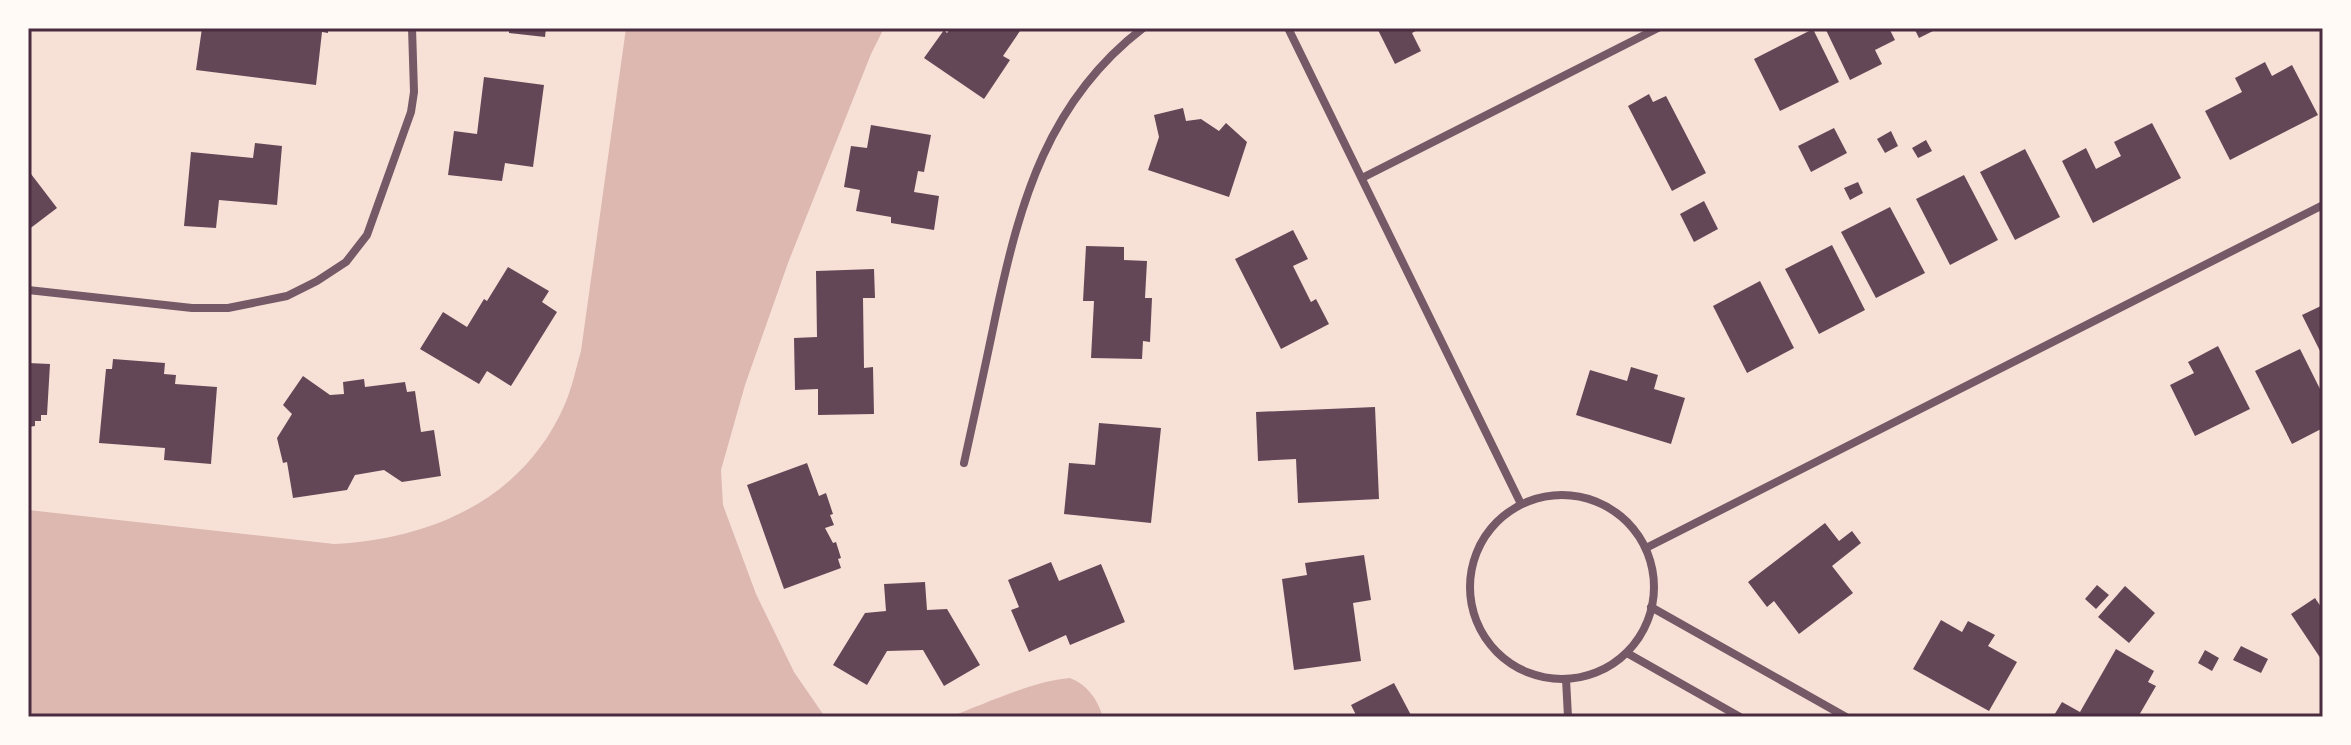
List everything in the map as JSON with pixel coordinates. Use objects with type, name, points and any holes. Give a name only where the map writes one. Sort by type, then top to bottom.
[{"type":"street","points":[[28,290],[192,308],[228,308],[287,296],[336,269],[346,262],[367,235],[411,112],[414,92],[412,28]]},
{"type":"street","points":[[964,463],[1011,244],[1027,192],[1044,151],[1066,111],[1093,73],[1143,28]]},
{"type":"street","points":[[1288,28],[1521,504]]},
{"type":"street","points":[[1362,178],[1658,28]]},
{"type":"street","points":[[1646,548],[2323,205]]},
{"type":"street","points":[[1549,495],[1579,496],[1606,506],[1629,524],[1646,548],[1653,570],[1654,592],[1640,635],[1627,653],[1588,675],[1566,679],[1538,676],[1512,665],[1491,647],[1477,623],[1470,596],[1471,569],[1481,542],[1498,520],[1521,504],[1549,495]]},
{"type":"street","points":[[1651,607],[1846,717]]},
{"type":"street","points":[[1627,653],[1740,717]]},
{"type":"street","points":[[1566,679],[1568,717]]},
{"type":"shaded area","points":[[626,28],[884,28],[788,263],[745,385],[721,470],[723,505],[756,594],[794,672],[825,717],[28,717],[28,510],[334,544],[406,533],[439,523],[471,508],[500,489],[525,465],[547,437],[565,404],[581,351]]},
{"type":"shaded area","points":[[1070,678],[1091,693],[1103,717],[949,717],[1025,688]]},
{"type":"building","points":[[202,28],[328,28],[328,33],[322,32],[316,85],[196,70]]},
{"type":"building","points":[[509,28],[546,28],[545,37],[509,33]]},
{"type":"building","points":[[951,28],[1022,28],[1003,56],[1010,60],[984,99],[924,58],[944,30],[947,33]]},
{"type":"building","points":[[1377,28],[1421,28],[1412,33],[1421,51],[1395,64]]},
{"type":"building","points":[[1889,28],[1895,40],[1875,50],[1882,64],[1850,80],[1826,30]]},
{"type":"building","points":[[1914,28],[1939,28],[1919,38]]},
{"type":"building","points":[[1813,29],[1839,82],[1780,111],[1754,59]]},
{"type":"building","points":[[2265,62],[2272,76],[2292,65],[2318,115],[2230,160],[2205,111],[2242,92],[2235,78]]},
{"type":"building","points":[[484,77],[544,85],[533,167],[505,163],[502,181],[448,175],[454,131],[477,134]]},
{"type":"building","points":[[1649,94],[1653,102],[1666,96],[1706,173],[1672,191],[1628,106]]},
{"type":"building","points":[[1183,108],[1186,121],[1201,119],[1219,131],[1226,123],[1247,142],[1229,197],[1148,170],[1159,137],[1154,115]]},
{"type":"building","points":[[2152,123],[2181,178],[2093,223],[2062,161],[2086,148],[2096,169],[2121,156],[2114,142]]},
{"type":"building","points":[[871,125],[931,135],[924,172],[918,171],[914,192],[939,196],[934,230],[891,223],[891,217],[856,211],[860,190],[844,187],[851,146],[867,148]]},
{"type":"building","points":[[1834,128],[1847,153],[1811,172],[1798,146]]},
{"type":"building","points":[[1891,131],[1898,146],[1885,153],[1877,139]]},
{"type":"building","points":[[1926,140],[1932,151],[1918,158],[1912,148]]},
{"type":"building","points":[[255,143],[282,146],[277,205],[219,200],[216,228],[184,226],[191,152],[253,158]]},
{"type":"building","points":[[2025,149],[2060,217],[2015,240],[1980,172]]},
{"type":"building","points":[[28,170],[57,208],[28,230]]},
{"type":"building","points":[[1964,175],[1998,240],[1950,265],[1916,199]]},
{"type":"building","points":[[1858,182],[1863,193],[1850,200],[1844,188]]},
{"type":"building","points":[[1704,201],[1718,229],[1694,242],[1680,214]]},
{"type":"building","points":[[1890,207],[1925,273],[1876,298],[1841,232]]},
{"type":"building","points":[[1293,230],[1308,259],[1293,266],[1311,302],[1316,299],[1329,324],[1281,349],[1235,259]]},
{"type":"building","points":[[1832,245],[1865,310],[1819,334],[1785,269]]},
{"type":"building","points":[[1086,246],[1124,247],[1124,260],[1147,261],[1145,298],[1152,298],[1150,342],[1143,341],[1142,359],[1091,358],[1094,301],[1083,301]]},
{"type":"building","points":[[508,267],[549,291],[542,302],[557,312],[511,386],[487,371],[479,384],[420,349],[443,312],[467,327]]},
{"type":"building","points":[[874,269],[875,298],[863,298],[864,368],[873,367],[874,414],[818,415],[818,389],[795,390],[794,338],[817,337],[816,271]]},
{"type":"building","points":[[1760,281],[1794,348],[1747,373],[1713,306]]},
{"type":"building","points":[[2323,305],[2323,357],[2302,315]]},
{"type":"building","points":[[2218,346],[2250,409],[2195,436],[2170,385],[2194,373],[2188,362]]},
{"type":"building","points":[[2300,349],[2323,395],[2323,428],[2292,444],[2255,371]]},
{"type":"building","points":[[113,359],[165,363],[164,374],[176,375],[175,384],[217,387],[211,464],[164,460],[165,448],[99,443],[106,369],[112,369]]},
{"type":"building","points":[[28,363],[50,364],[47,415],[41,415],[41,421],[35,421],[35,426],[28,427]]},
{"type":"building","points":[[1631,367],[1658,375],[1654,389],[1685,398],[1671,444],[1576,415],[1590,370],[1627,381]]},
{"type":"building","points":[[303,376],[330,395],[344,394],[343,382],[364,379],[365,387],[405,382],[407,392],[415,391],[421,432],[434,430],[441,476],[402,482],[384,470],[355,475],[347,490],[293,498],[287,462],[283,463],[277,438],[292,414],[283,405]]},
{"type":"building","points":[[1375,407],[1379,499],[1298,503],[1296,459],[1258,461],[1256,412]]},
{"type":"building","points":[[1099,423],[1161,428],[1151,523],[1064,514],[1069,463],[1095,465]]},
{"type":"building","points":[[807,463],[819,496],[826,493],[833,514],[830,515],[834,525],[825,528],[833,543],[836,542],[841,568],[784,589],[747,485]]},
{"type":"building","points":[[1825,523],[1839,541],[1852,531],[1861,543],[1832,566],[1853,593],[1799,634],[1774,601],[1767,607],[1748,582]]},
{"type":"building","points":[[1364,555],[1371,600],[1353,603],[1361,661],[1294,670],[1282,579],[1307,575],[1305,563]]},
{"type":"building","points":[[1051,562],[1059,581],[1101,564],[1125,622],[1070,645],[1066,635],[1029,652],[1011,610],[1019,607],[1008,580]]},
{"type":"building","points":[[925,582],[927,610],[947,609],[980,665],[944,686],[923,650],[887,651],[867,685],[833,665],[865,613],[886,611],[884,584]]},
{"type":"building","points":[[2097,585],[2109,595],[2096,609],[2085,599]]},
{"type":"building","points":[[2125,586],[2155,613],[2129,643],[2098,617]]},
{"type":"building","points":[[2315,598],[2323,610],[2323,662],[2291,614]]},
{"type":"building","points":[[1941,620],[1962,632],[1968,621],[1995,635],[1988,646],[2017,662],[1989,711],[1913,669]]},
{"type":"building","points":[[2241,646],[2268,659],[2261,673],[2233,660]]},
{"type":"building","points":[[2116,649],[2154,671],[2148,682],[2156,686],[2138,717],[2053,717],[2062,702],[2080,712]]},
{"type":"building","points":[[2205,650],[2219,658],[2212,671],[2198,663]]},
{"type":"building","points":[[1394,683],[1412,717],[1357,717],[1351,705]]}]
